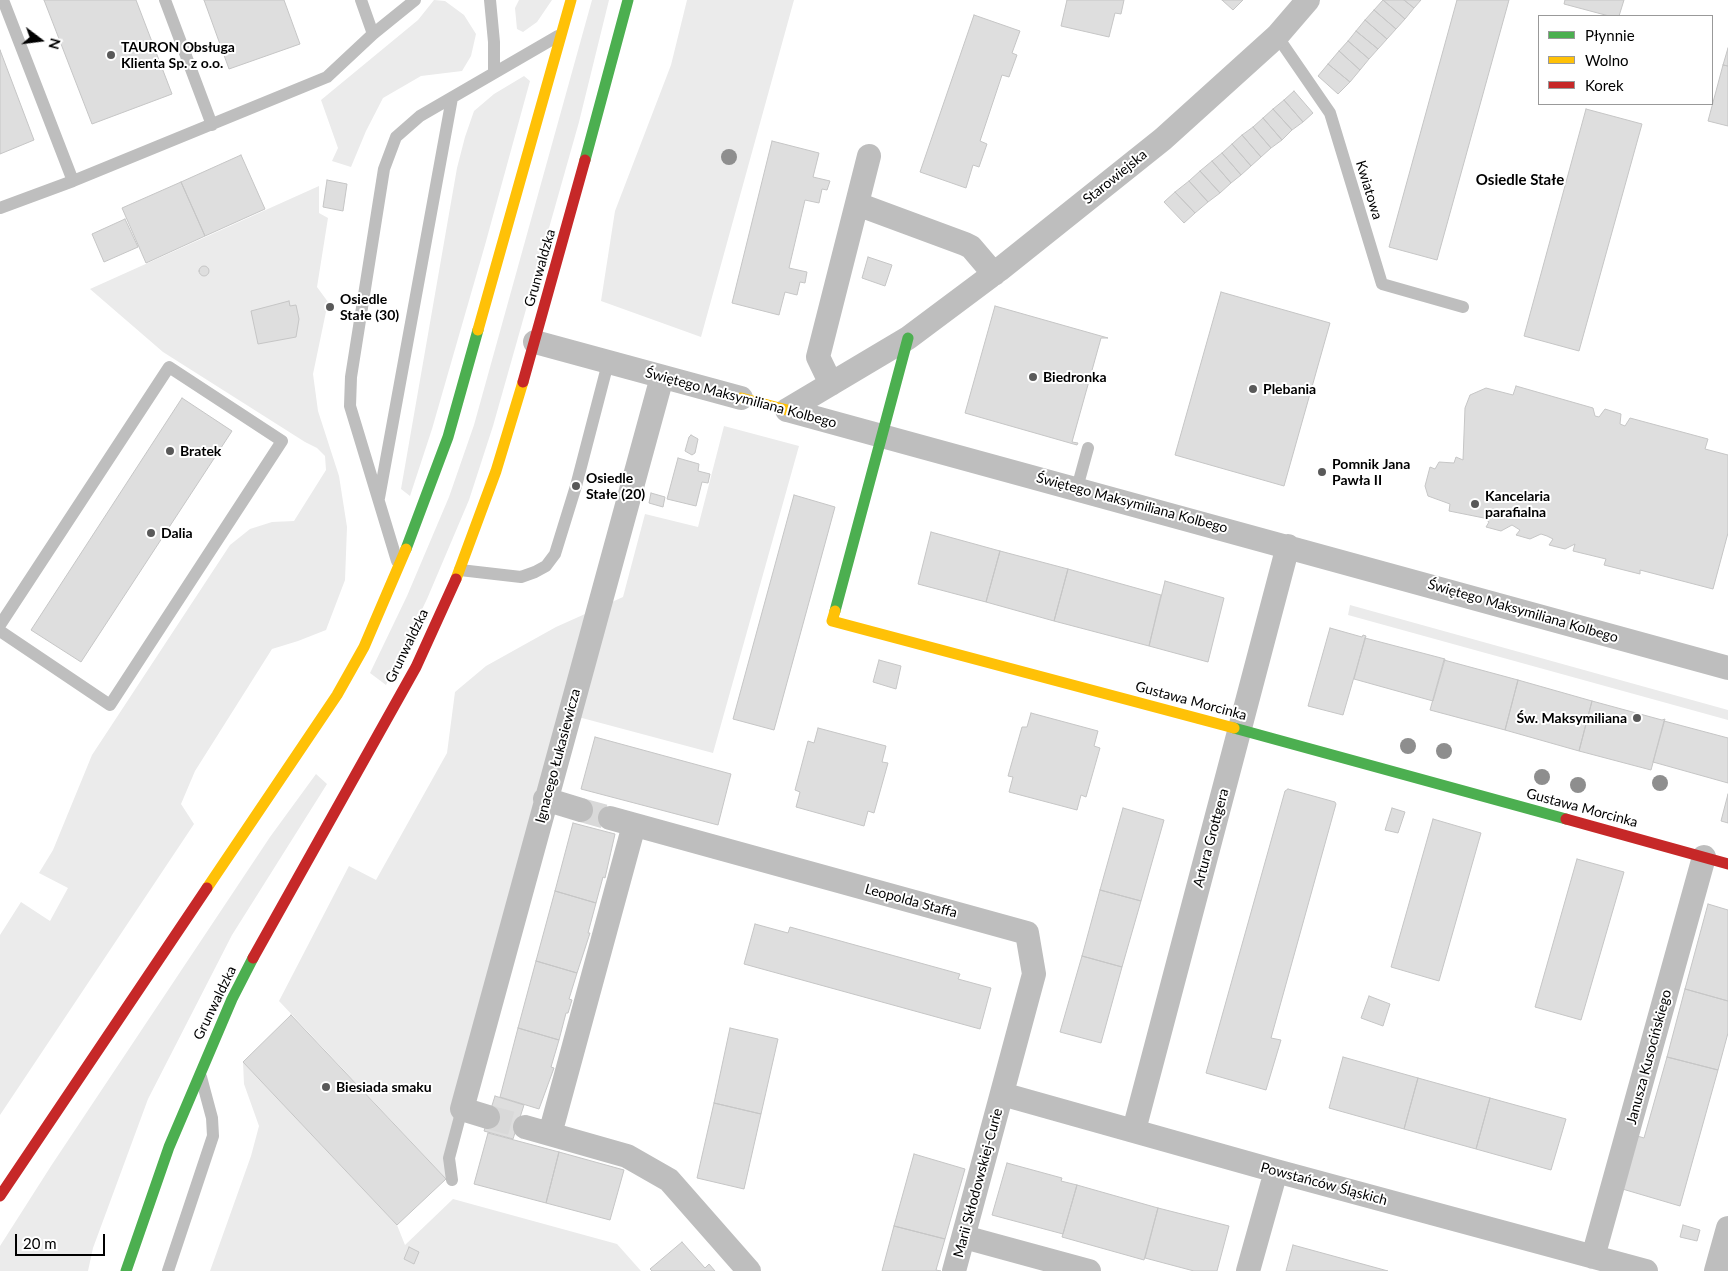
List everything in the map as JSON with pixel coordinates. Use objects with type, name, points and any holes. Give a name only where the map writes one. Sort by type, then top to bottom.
[{"type":"main road","points":[[0,1196],[338,695],[364,647],[400,568],[448,438],[571,0]]},
{"type":"main road","name":"Grunwaldzka","points":[[126,1271],[169,1147],[232,999],[264,937],[416,667],[460,570],[494,479],[535,342],[628,0]]},
{"type":"main road","points":[[883,435],[908,338]]},
{"type":"main road","name":"Świętego Maksymiliana Kolbego","points":[[741,398],[787,410]]},
{"type":"main road","name":"Gustawa Morcinka","points":[[883,435],[832,621],[1240,730],[1728,864]]},
{"type":"street","name":"Starowiejska","points":[[787,410],[908,338],[994,274],[1163,139],[1277,36],[1308,0]]},
{"type":"street","points":[[831,384],[818,357],[869,156]]},
{"type":"street","points":[[857,204],[971,247],[994,274]]},
{"type":"street","name":"Świętego Maksymiliana Kolbego","points":[[535,342],[741,398]]},
{"type":"street","name":"Ignacego Łukasiewicza","points":[[462,1109],[545,799],[662,377]]},
{"type":"street","name":"Świętego Maksymiliana Kolbego","points":[[787,410],[1728,668]]},
{"type":"street","name":"Artura Grottgera","points":[[1134,1130],[1288,546]]},
{"type":"street","points":[[545,799],[581,810]]},
{"type":"street","points":[[550,1134],[634,825],[610,818]]},
{"type":"street","name":"Leopolda Staffa","points":[[634,825],[1027,933],[1034,974],[1002,1094]]},
{"type":"street","name":"Janusza Kusocińskiego","points":[[1593,1257],[1704,857]]},
{"type":"street","name":"Powstańców Śląskich","points":[[1002,1094],[1276,1171],[1646,1271]]},
{"type":"street","name":"Marii Skłodowskiej-Curie","points":[[954,1271],[1002,1094]]},
{"type":"street","points":[[462,1109],[488,1117]]},
{"type":"street","points":[[525,1127],[627,1156],[669,1180],[749,1271]]},
{"type":"street","points":[[1248,1271],[1276,1171]]},
{"type":"street","points":[[1716,1271],[1728,1228]]},
{"type":"street","points":[[964,1236],[1088,1271]]},
{"type":"lane","points":[[3,0],[73,181]]},
{"type":"lane","points":[[165,0],[212,125]]},
{"type":"lane","points":[[361,0],[373,34]]},
{"type":"lane","points":[[0,208],[73,181],[327,77],[373,34],[416,0]]},
{"type":"lane","points":[[490,0],[494,42],[494,72]]},
{"type":"lane","points":[[400,568],[350,406],[351,377],[384,169],[396,137],[420,116],[562,33]]},
{"type":"lane","name":"Kwiatowa","points":[[1277,36],[1330,113],[1382,284],[1463,307]]},
{"type":"lane","points":[[378,500],[452,98]]},
{"type":"lane","points":[[460,570],[521,577],[546,566],[555,554],[576,486],[608,363]]},
{"type":"lane","points":[[0,626],[169,367],[282,441],[110,705],[0,631]]},
{"type":"lane","points":[[1077,488],[1088,448]]},
{"type":"lane","points":[[168,1271],[213,1136],[212,1118],[200,1071]]},
{"type":"lane","points":[[452,1180],[449,1158],[462,1109]]},
{"type":"shaded area","points":[[434,0],[445,1],[464,15],[476,34],[471,56],[462,71],[421,76],[383,98],[366,131],[351,167],[332,161],[338,148],[321,100],[418,20]]},
{"type":"shaded area","points":[[519,0],[552,0],[537,22],[523,32],[517,29],[515,8]]},
{"type":"shaded area","points":[[592,0],[609,0],[579,122],[493,426],[469,500],[427,599],[386,685],[370,673],[407,596],[449,497],[474,425]]},
{"type":"shaded area","points":[[687,0],[794,0],[701,337],[601,301],[615,211],[671,65]]},
{"type":"shaded area","points":[[524,76],[530,81],[432,429],[410,496],[401,489],[457,168],[465,137],[474,111],[494,94]]},
{"type":"shaded area","points":[[319,186],[319,213],[328,218],[317,287],[328,302],[313,374],[318,411],[339,476],[347,527],[345,580],[326,630],[272,649],[195,771],[181,804],[194,824],[0,1115],[0,935],[21,902],[50,921],[68,888],[39,873],[53,850],[92,755],[230,545],[250,529],[272,522],[294,521],[326,470],[325,456],[317,448],[163,352],[90,289]]},
{"type":"shaded area","points":[[724,426],[799,446],[713,753],[582,718],[566,724],[446,1179],[279,1001],[349,866],[376,880],[447,753],[455,692],[486,666],[556,627],[623,597],[645,514],[698,527]]},
{"type":"shaded area","points":[[1350,605],[1728,710],[1728,720],[1348,615]]},
{"type":"shaded area","points":[[316,774],[327,784],[232,935],[148,1099],[93,1248],[88,1271],[0,1271],[0,1246],[51,1166],[270,837]]},
{"type":"shaded area","points":[[243,1062],[397,1225],[405,1245],[453,1199],[617,1244],[641,1271],[210,1271],[251,1156],[259,1126],[244,1084]]},
{"type":"building","name":"TAURON Obsługa Klienta Sp. z o.o.","points":[[44,0],[136,0],[172,94],[92,124]]},
{"type":"building","points":[[204,0],[284,0],[300,44],[229,69]]},
{"type":"building","points":[[1067,0],[1124,0],[1121,14],[1115,13],[1109,37],[1061,26]]},
{"type":"building","points":[[1222,0],[1243,0],[1233,10]]},
{"type":"building","points":[[1383,0],[1404,0],[1414,8],[1405,19]]},
{"type":"building","points":[[1383,0],[1405,19],[1396,29],[1374,10]]},
{"type":"building","points":[[1404,0],[1421,0],[1414,8]]},
{"type":"building","points":[[1457,0],[1509,0],[1437,260],[1389,247]]},
{"type":"building","points":[[1565,0],[1624,0],[1619,15],[1605,15],[1564,4]]},
{"type":"building","points":[[1374,10],[1396,29],[1387,39],[1365,20]]},
{"type":"building","points":[[974,15],[1020,31],[1012,53],[1017,55],[1009,77],[1002,75],[980,141],[987,144],[979,167],[973,165],[966,188],[920,172]]},
{"type":"building","points":[[1365,20],[1387,39],[1378,49],[1356,31]]},
{"type":"building","points":[[1356,31],[1378,49],[1369,59],[1348,41]]},
{"type":"building","points":[[1348,41],[1369,59],[1360,70],[1339,51]]},
{"type":"building","points":[[1728,48],[1728,66],[1723,65]]},
{"type":"building","points":[[0,50],[34,140],[0,154]]},
{"type":"building","points":[[1339,51],[1360,70],[1350,82],[1328,64]]},
{"type":"building","points":[[1328,64],[1350,82],[1338,94],[1318,76]]},
{"type":"building","points":[[1723,65],[1728,66],[1728,126],[1708,121]]},
{"type":"building","points":[[1294,91],[1313,113],[1303,122],[1284,100]]},
{"type":"building","points":[[1284,100],[1303,122],[1292,130],[1273,109]]},
{"type":"building","points":[[1273,109],[1292,130],[1282,140],[1263,118]]},
{"type":"building","points":[[1586,109],[1642,124],[1579,351],[1524,336]]},
{"type":"building","points":[[1263,118],[1282,140],[1271,148],[1253,127]]},
{"type":"building","points":[[1253,127],[1271,148],[1261,157],[1242,135]]},
{"type":"building","points":[[1242,135],[1261,157],[1251,166],[1232,144]]},
{"type":"building","points":[[772,141],[819,153],[813,177],[830,181],[827,190],[822,189],[819,203],[805,200],[789,268],[807,272],[805,283],[800,282],[797,295],[785,292],[779,315],[732,303]]},
{"type":"building","points":[[1232,144],[1251,166],[1241,175],[1222,153]]},
{"type":"building","points":[[1222,153],[1241,175],[1231,183],[1212,161]]},
{"type":"building","points":[[241,155],[265,209],[205,236],[181,182]]},
{"type":"building","points":[[1212,161],[1231,183],[1220,193],[1200,171]]},
{"type":"building","points":[[1200,171],[1220,193],[1208,202],[1189,181]]},
{"type":"building","points":[[327,180],[347,184],[343,211],[323,207]]},
{"type":"building","points":[[1189,181],[1208,202],[1195,213],[1175,192]]},
{"type":"building","points":[[181,182],[205,236],[146,263],[122,208]]},
{"type":"building","points":[[1175,192],[1195,213],[1184,223],[1164,202]]},
{"type":"building","points":[[125,219],[138,247],[104,262],[92,234]]},
{"type":"building","points":[[868,257],[892,265],[885,286],[862,278]]},
{"type":"building","points":[[204,266],[209,271],[204,276],[199,271]]},
{"type":"building","name":"Plebania","points":[[1221,292],[1330,323],[1284,486],[1175,455]]},
{"type":"building","points":[[289,301],[290,306],[296,305],[299,319],[296,337],[258,344],[251,311]]},
{"type":"building","name":"Biedronka","points":[[995,306],[1108,338],[1101,338],[1072,442],[1078,443],[1077,445],[965,413]]},
{"type":"building","points":[[1516,386],[1593,408],[1595,416],[1599,417],[1605,409],[1621,414],[1620,424],[1625,426],[1630,418],[1708,439],[1705,449],[1728,455],[1728,533],[1713,589],[1640,570],[1640,574],[1604,565],[1606,559],[1573,551],[1575,544],[1565,549],[1549,545],[1553,539],[1541,534],[1530,539],[1516,535],[1520,530],[1512,525],[1501,531],[1486,527],[1489,522],[1484,518],[1449,511],[1450,504],[1428,496],[1425,486],[1430,467],[1435,469],[1439,462],[1454,463],[1456,457],[1463,460],[1465,408],[1470,395],[1486,388],[1513,395]]},
{"type":"building","points":[[182,398],[232,431],[81,662],[31,630]]},
{"type":"building","points":[[691,435],[698,439],[695,453],[692,455],[685,451]]},
{"type":"building","points":[[678,458],[699,464],[698,471],[710,474],[708,483],[702,482],[696,506],[667,499]]},
{"type":"building","points":[[651,493],[665,497],[663,507],[649,503]]},
{"type":"building","points":[[794,495],[835,507],[774,730],[733,719]]},
{"type":"building","points":[[931,532],[1000,551],[986,602],[918,584]]},
{"type":"building","points":[[1000,551],[1068,569],[1054,621],[986,602]]},
{"type":"building","points":[[1068,569],[1161,595],[1149,646],[1054,621]]},
{"type":"building","points":[[1165,581],[1224,598],[1208,662],[1149,646]]},
{"type":"building","points":[[1330,628],[1362,637],[1363,635],[1366,636],[1343,715],[1308,706]]},
{"type":"building","points":[[1365,638],[1445,659],[1433,701],[1354,679]]},
{"type":"building","points":[[879,660],[901,666],[896,689],[873,682]]},
{"type":"building","points":[[1444,660],[1518,680],[1505,730],[1430,710]]},
{"type":"building","points":[[1518,680],[1592,701],[1579,751],[1505,730]]},
{"type":"building","points":[[1592,701],[1662,720],[1665,719],[1651,770],[1579,751]]},
{"type":"building","points":[[1031,713],[1098,731],[1094,746],[1100,748],[1086,797],[1081,795],[1077,810],[1009,792],[1013,777],[1008,776],[1022,727],[1027,727]]},
{"type":"building","points":[[1664,721],[1728,738],[1728,783],[1653,762]]},
{"type":"building","points":[[818,728],[886,746],[882,762],[888,763],[874,813],[868,811],[864,826],[796,807],[800,792],[795,790],[808,741],[814,743]]},
{"type":"building","points":[[595,737],[731,774],[718,825],[581,789]]},
{"type":"building","points":[[1288,789],[1335,802],[1336,804],[1271,1038],[1281,1040],[1266,1090],[1206,1073],[1285,791]]},
{"type":"building","points":[[1728,794],[1728,823],[1721,821]]},
{"type":"building","points":[[1123,808],[1164,820],[1141,901],[1100,890]]},
{"type":"building","points":[[1392,808],[1405,812],[1398,833],[1385,830]]},
{"type":"building","points":[[1433,819],[1481,833],[1439,981],[1391,967]]},
{"type":"building","points":[[573,823],[615,834],[605,878],[603,877],[596,903],[555,891]]},
{"type":"building","points":[[1577,859],[1624,872],[1581,1020],[1535,1007]]},
{"type":"building","points":[[1100,890],[1141,901],[1122,967],[1082,956]]},
{"type":"building","points":[[555,891],[596,903],[588,933],[590,933],[577,973],[536,961]]},
{"type":"building","points":[[1708,904],[1728,910],[1728,1001],[1685,989]]},
{"type":"building","points":[[755,924],[788,933],[790,927],[960,974],[958,979],[991,988],[980,1029],[744,964]]},
{"type":"building","points":[[1082,956],[1122,967],[1101,1043],[1060,1032]]},
{"type":"building","points":[[536,961],[577,973],[569,999],[572,1000],[568,1013],[566,1013],[559,1040],[518,1028]]},
{"type":"building","points":[[1685,989],[1728,1001],[1728,1033],[1718,1070],[1667,1057]]},
{"type":"building","points":[[1369,996],[1390,1004],[1383,1026],[1361,1018]]},
{"type":"building","points":[[291,1015],[446,1179],[397,1225],[243,1062]]},
{"type":"building","points":[[518,1028],[559,1040],[551,1067],[554,1068],[539,1109],[500,1097]]},
{"type":"building","points":[[730,1028],[778,1039],[761,1114],[714,1103]]},
{"type":"building","points":[[1343,1057],[1418,1078],[1404,1129],[1329,1108]]},
{"type":"building","points":[[1667,1057],[1718,1070],[1680,1206],[1619,1188],[1634,1135],[1644,1138]]},
{"type":"building","points":[[1418,1078],[1490,1098],[1476,1149],[1404,1129]]},
{"type":"building","points":[[495,1096],[524,1105],[513,1139],[484,1131]]},
{"type":"building","points":[[1490,1098],[1566,1119],[1551,1170],[1476,1149]]},
{"type":"building","points":[[714,1103],[761,1114],[744,1189],[697,1178]]},
{"type":"building","points":[[488,1133],[559,1152],[546,1203],[474,1184]]},
{"type":"building","points":[[559,1152],[624,1170],[610,1220],[546,1203]]},
{"type":"building","points":[[914,1154],[965,1169],[945,1239],[894,1226]]},
{"type":"building","points":[[1007,1163],[1062,1178],[1061,1181],[1077,1185],[1063,1234],[992,1215]]},
{"type":"building","points":[[1077,1185],[1158,1208],[1144,1260],[1062,1237]]},
{"type":"building","points":[[1158,1208],[1229,1226],[1217,1271],[1194,1271],[1145,1258]]},
{"type":"building","points":[[1683,1225],[1700,1230],[1697,1241],[1680,1237]]},
{"type":"building","points":[[894,1226],[945,1239],[936,1270],[941,1271],[882,1271]]},
{"type":"building","points":[[682,1242],[705,1268],[709,1264],[715,1271],[652,1271],[650,1269]]},
{"type":"building","points":[[1293,1245],[1388,1271],[1286,1271]]},
{"type":"building","points":[[409,1247],[419,1252],[414,1264],[404,1259]]},
{"type":"tunnel","points":[[581,810],[610,818]]},
{"type":"tunnel","points":[[488,1117],[525,1127]]},
{"type":"traffic: fast","points":[[585,160],[628,0]]},
{"type":"traffic: fast","points":[[406,549],[448,437],[478,330]]},
{"type":"traffic: fast","points":[[835,611],[908,338]]},
{"type":"traffic: fast","points":[[1234,728],[1566,819]]},
{"type":"traffic: fast","points":[[126,1271],[169,1147],[232,999],[253,958]]},
{"type":"traffic: slow","points":[[478,330],[571,0]]},
{"type":"traffic: slow","points":[[456,579],[496,471],[523,382]]},
{"type":"traffic: slow","points":[[741,398],[787,410]]},
{"type":"traffic: slow","points":[[207,888],[337,695],[364,647],[406,549]]},
{"type":"traffic: slow","points":[[835,611],[832,621],[1234,728]]},
{"type":"traffic: jam","points":[[523,382],[585,160]]},
{"type":"traffic: jam","points":[[253,958],[416,667],[456,579]]},
{"type":"traffic: jam","points":[[1566,819],[1728,864]]},
{"type":"traffic: jam","points":[[0,1196],[207,888]]},
{"type":"place","name":"TAURON Obsługa Klienta Sp. z o.o.","points":[[111,55]]},
{"type":"place","name":"Osiedle Stałe (30)","points":[[330,307]]},
{"type":"place","name":"Biedronka","points":[[1033,377]]},
{"type":"place","name":"Plebania","points":[[1253,389]]},
{"type":"place","name":"Bratek","points":[[170,451]]},
{"type":"place","name":"Pomnik Jana Pawła II","points":[[1322,472]]},
{"type":"place","name":"Osiedle Stałe (20)","points":[[576,486]]},
{"type":"place","name":"Kancelaria parafialna","points":[[1475,504]]},
{"type":"place","name":"Dalia","points":[[151,533]]},
{"type":"place","name":"Św. Maksymiliana","points":[[1637,718]]},
{"type":"place","name":"Biesiada smaku","points":[[326,1087]]},
{"type":"district","name":"Osiedle Stałe","points":[[1520,180]]}]
